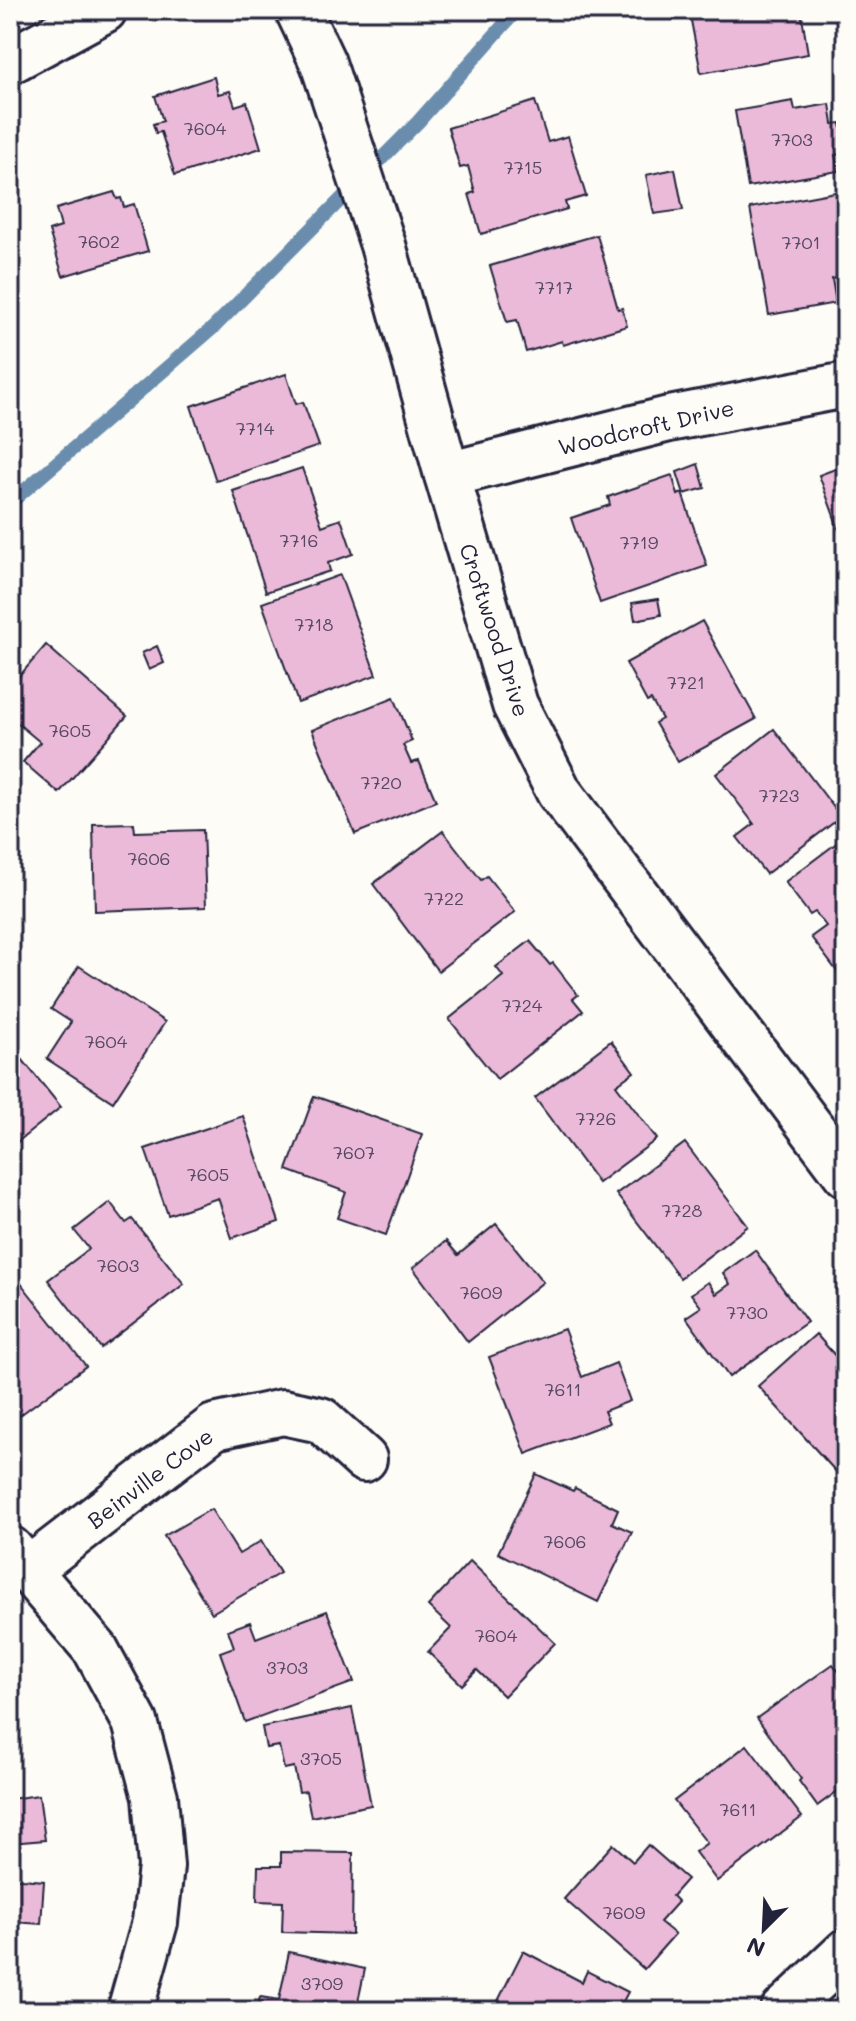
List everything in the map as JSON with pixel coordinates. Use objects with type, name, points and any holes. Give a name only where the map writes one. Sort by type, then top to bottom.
[{"type":"street","points":[[10,61],[104,10]]},
{"type":"street","name":"Croftwood Drive","points":[[298,10],[323,63],[383,245],[515,705],[559,792],[846,1174]]},
{"type":"street","name":"Woodcroft Drive","points":[[447,475],[669,419],[846,385]]},
{"type":"street","name":"Beinville Cove","points":[[19,1560],[214,1427],[283,1412],[321,1420],[364,1459]]},
{"type":"street","points":[[19,1560],[96,1650],[135,1722],[155,1797],[161,1866],[155,1922],[130,2011]]},
{"type":"street","points":[[783,2011],[846,1952]]},
{"type":"building","points":[[689,10],[801,10],[808,54],[701,73]]},
{"type":"building","points":[[214,77],[218,94],[230,91],[235,106],[247,102],[261,148],[175,175],[161,132],[156,133],[153,124],[163,121],[155,96]]},
{"type":"building","points":[[535,101],[548,142],[568,136],[586,196],[565,202],[567,209],[481,234],[469,194],[475,192],[468,166],[460,168],[448,128]]},
{"type":"building","points":[[793,101],[795,110],[830,104],[833,124],[841,123],[846,153],[835,155],[838,171],[748,187],[735,111]]},
{"type":"building","points":[[675,169],[683,210],[654,214],[646,175]]},
{"type":"building","points":[[846,190],[846,276],[832,279],[836,303],[769,315],[750,208]]},
{"type":"building","points":[[114,192],[117,199],[121,198],[124,207],[134,204],[148,251],[63,276],[49,231],[61,227],[56,209]]},
{"type":"building","points":[[597,235],[618,309],[622,308],[627,326],[563,345],[562,341],[526,352],[517,320],[507,322],[490,266]]},
{"type":"building","points":[[286,374],[296,404],[303,402],[319,446],[216,481],[191,406]]},
{"type":"building","points":[[698,464],[705,488],[684,494],[677,472]]},
{"type":"building","points":[[846,465],[846,549],[819,475]]},
{"type":"building","points":[[302,468],[322,526],[341,519],[353,554],[328,563],[330,571],[266,592],[233,491]]},
{"type":"building","points":[[672,475],[678,495],[682,493],[707,566],[600,603],[571,518],[610,505],[608,497]]},
{"type":"building","points":[[340,575],[376,675],[298,703],[262,603]]},
{"type":"building","points":[[658,599],[661,615],[635,620],[632,603]]},
{"type":"building","points":[[702,621],[756,719],[678,762],[655,723],[662,719],[651,700],[647,702],[626,663]]},
{"type":"building","points":[[46,645],[127,716],[59,793],[23,762],[40,742],[10,717],[10,687]]},
{"type":"building","points":[[157,646],[164,663],[149,670],[142,653]]},
{"type":"building","points":[[394,697],[412,741],[403,745],[411,763],[419,761],[436,801],[355,834],[312,730]]},
{"type":"building","points":[[774,729],[841,817],[766,874],[737,837],[754,824],[716,774]]},
{"type":"building","points":[[134,823],[135,832],[203,830],[206,907],[95,911],[93,824]]},
{"type":"building","points":[[443,831],[481,880],[487,876],[515,912],[438,971],[373,884]]},
{"type":"building","points":[[846,836],[846,968],[839,974],[811,937],[826,926],[815,912],[810,915],[785,882]]},
{"type":"building","points":[[530,941],[550,965],[553,963],[578,995],[573,999],[583,1011],[497,1079],[449,1019],[503,976],[496,967]]},
{"type":"building","points":[[79,966],[165,1022],[113,1102],[47,1059],[71,1022],[51,1009]]},
{"type":"building","points":[[611,1041],[634,1072],[616,1085],[657,1139],[598,1183],[535,1098]]},
{"type":"building","points":[[13,1048],[61,1107],[10,1148],[10,1050]]},
{"type":"building","points":[[314,1096],[422,1134],[386,1235],[337,1218],[346,1192],[287,1170]]},
{"type":"building","points":[[243,1116],[279,1222],[232,1238],[218,1198],[168,1215],[145,1149]]},
{"type":"building","points":[[685,1143],[748,1226],[680,1278],[616,1194]]},
{"type":"building","points":[[110,1202],[126,1223],[132,1219],[184,1284],[101,1348],[48,1280],[89,1249],[74,1230]]},
{"type":"building","points":[[496,1224],[543,1282],[468,1342],[413,1268],[446,1241],[458,1255]]},
{"type":"building","points":[[755,1250],[807,1322],[729,1377],[686,1317],[701,1307],[691,1294],[708,1282],[716,1294],[730,1284],[723,1273]]},
{"type":"building","points":[[12,1272],[86,1366],[15,1419],[10,1413]]},
{"type":"building","points":[[564,1329],[582,1377],[616,1363],[630,1401],[604,1411],[609,1423],[526,1454],[489,1357]]},
{"type":"building","points":[[816,1334],[846,1368],[846,1469],[839,1475],[758,1386]]},
{"type":"building","points":[[536,1474],[573,1491],[575,1488],[618,1509],[612,1523],[632,1532],[598,1602],[498,1553]]},
{"type":"building","points":[[211,1509],[239,1554],[261,1541],[280,1573],[212,1613],[164,1536]]},
{"type":"building","points":[[470,1561],[555,1643],[504,1696],[477,1670],[462,1685],[428,1652],[451,1628],[428,1606]]},
{"type":"building","points":[[327,1611],[354,1682],[245,1722],[220,1652],[234,1647],[228,1630],[250,1622],[256,1638]]},
{"type":"building","points":[[833,1664],[846,1681],[846,1751],[842,1754],[846,1758],[846,1785],[817,1806],[757,1718]]},
{"type":"building","points":[[352,1708],[371,1805],[311,1817],[306,1791],[299,1792],[294,1767],[284,1769],[279,1746],[266,1748],[262,1727]]},
{"type":"building","points":[[747,1745],[802,1817],[717,1881],[695,1852],[707,1843],[674,1801]]},
{"type":"building","points":[[39,1795],[45,1840],[10,1843],[10,1799]]},
{"type":"building","points":[[613,1844],[633,1862],[648,1845],[687,1879],[672,1896],[678,1902],[660,1922],[675,1934],[644,1969],[564,1899]]},
{"type":"building","points":[[281,1852],[353,1853],[352,1934],[282,1932],[283,1902],[257,1901],[258,1866],[281,1866]]},
{"type":"building","points":[[10,1878],[44,1881],[41,1924],[14,1922],[10,1972]]},
{"type":"building","points":[[523,1951],[582,1982],[587,1971],[628,1992],[618,2011],[493,2011]]},
{"type":"building","points":[[289,1952],[365,1969],[356,2011],[257,2011],[260,1997],[279,2000]]},
{"type":"waterway","points":[[10,503],[214,327],[418,122],[517,10]]}]
